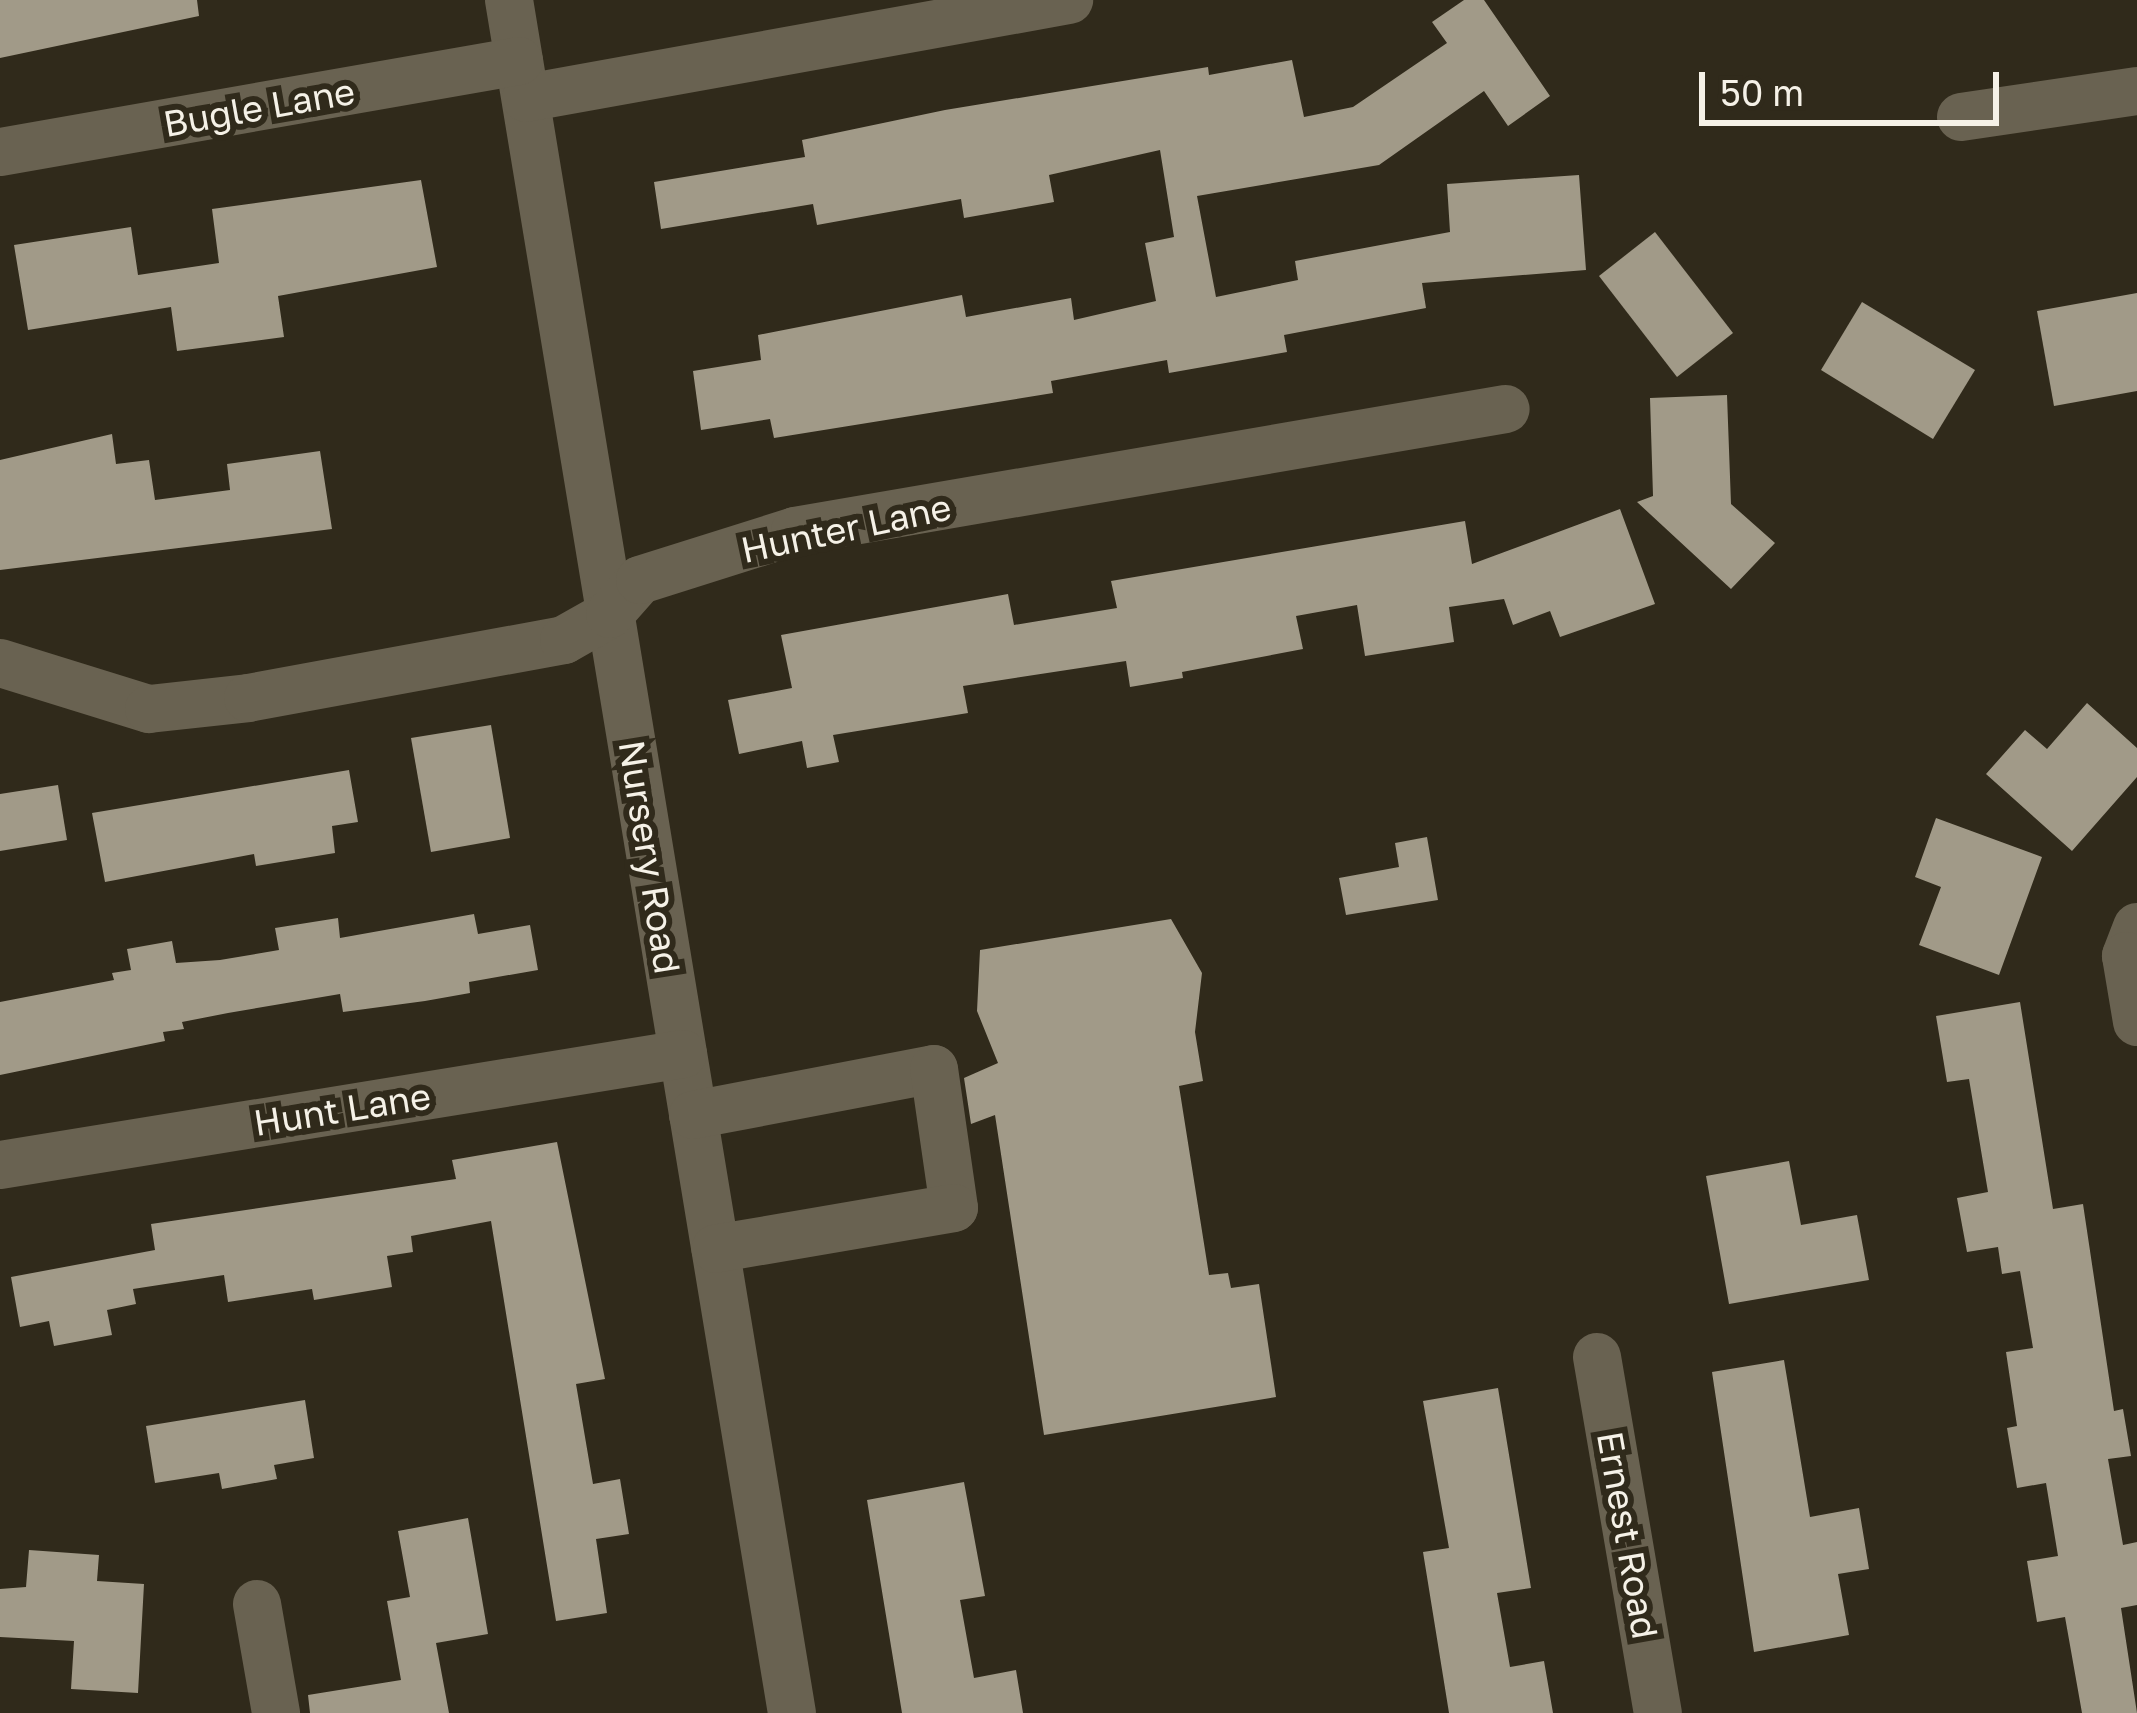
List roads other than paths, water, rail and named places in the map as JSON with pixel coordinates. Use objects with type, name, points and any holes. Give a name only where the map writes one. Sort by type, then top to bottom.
[{"type":"street","name":"Nursery Road","points":[[509,0],[792,1713]]},
{"type":"street","name":"Bugle Lane","points":[[0,152],[1069,0]]},
{"type":"street","points":[[1961,117],[2137,91]]},
{"type":"street","name":"Hunter Lane","points":[[0,663],[149,709],[564,640],[610,614],[640,580],[795,531],[1506,409]]},
{"type":"street","points":[[2137,926],[2126,956],[2137,1022]]},
{"type":"street","name":"Hunt Lane","points":[[0,1165],[683,1054]]},
{"type":"street","points":[[693,1115],[934,1069],[954,1208],[716,1249]]},
{"type":"street","name":"Ernest Road","points":[[1597,1358],[1658,1713]]},
{"type":"street","points":[[257,1604],[276,1713]]}]
